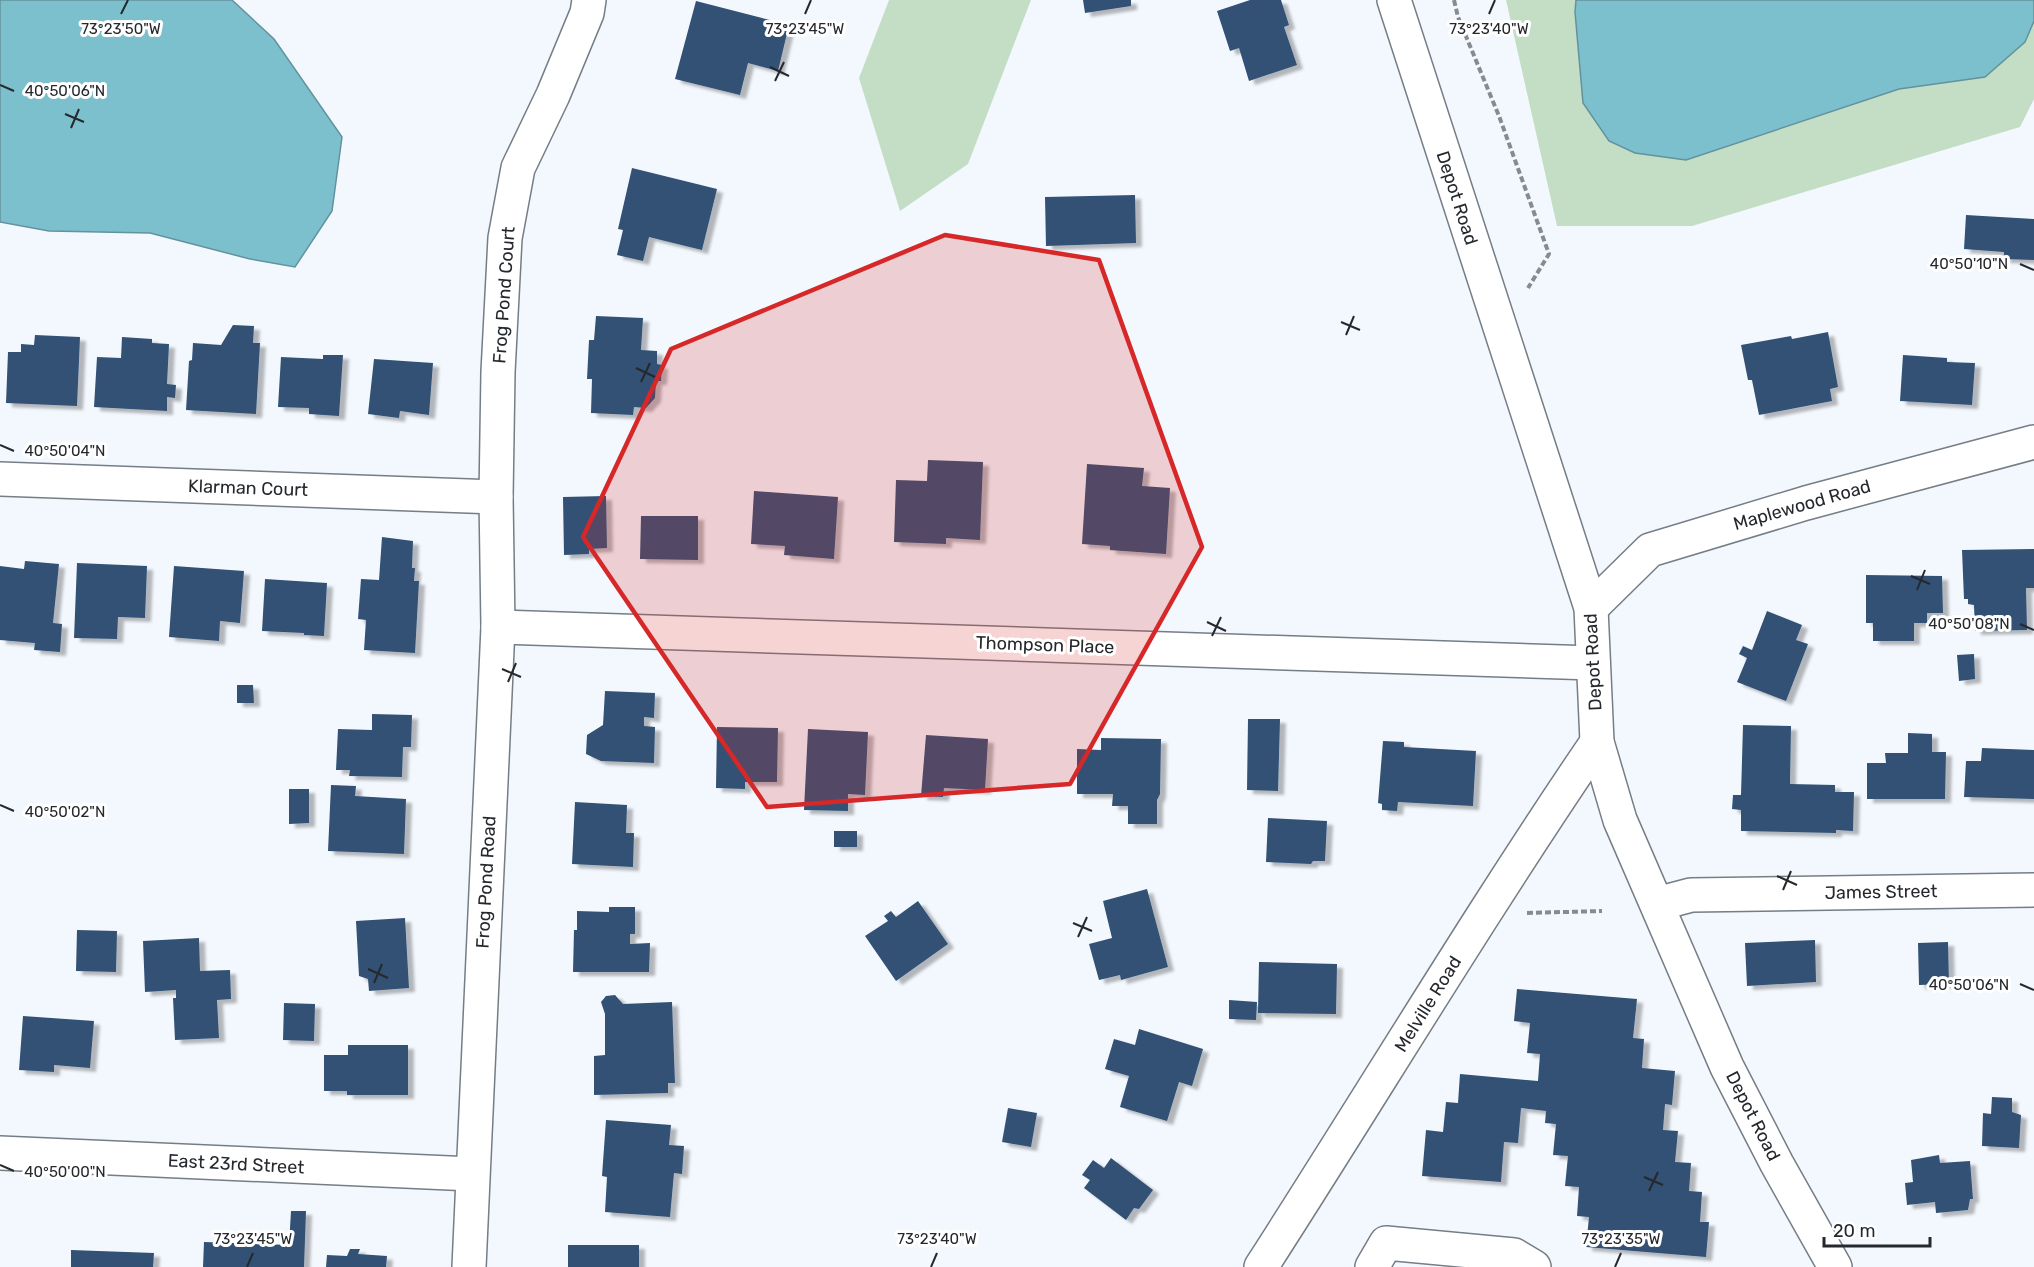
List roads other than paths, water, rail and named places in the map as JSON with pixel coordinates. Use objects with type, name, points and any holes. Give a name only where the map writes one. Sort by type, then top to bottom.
[{"type":"street","name":"Frog Pond Court","points":[[496,497],[498,372],[505,238],[518,168],[554,95],[587,13],[589,0]]},
{"type":"street","name":"Depot Road","points":[[1394,0],[1591,608],[1597,742],[1620,820],[1727,1066],[1825,1264]]},
{"type":"street","name":"Maplewood Road","points":[[1591,608],[1650,550],[1806,502],[2034,442]]},
{"type":"street","name":"Klarman Court","points":[[0,479],[496,497]]},
{"type":"street","name":"Frog Pond Road","points":[[469,1267],[498,627],[496,497]]},
{"type":"street","name":"Thompson Place","points":[[498,627],[1593,663]]},
{"type":"street","name":"Melville Road","points":[[1261,1267],[1491,904],[1597,742]]},
{"type":"street","name":"James Street","points":[[1657,904],[1691,895],[2034,890]]},
{"type":"street","name":"East 23rd Street","points":[[0,1153],[472,1174]]},
{"type":"street","points":[[1371,1267],[1386,1243],[1514,1255],[1534,1267]]},
{"type":"water","points":[[0,0],[232,0],[274,39],[342,137],[332,211],[295,267],[250,259],[150,233],[49,231],[0,222]]},
{"type":"water","points":[[1576,0],[2034,0],[2034,21],[2025,42],[1985,77],[1899,89],[1686,160],[1635,153],[1609,141],[1583,103],[1575,12]]}]
